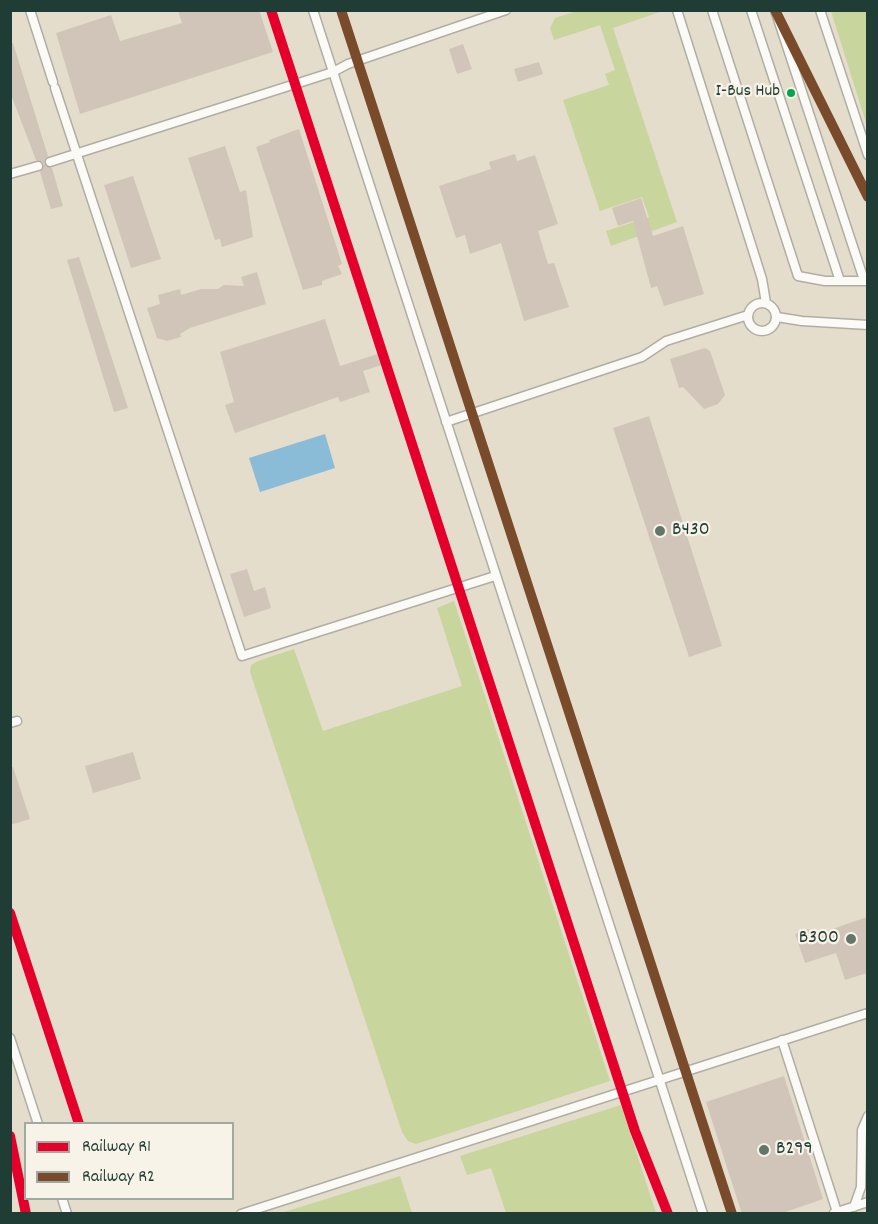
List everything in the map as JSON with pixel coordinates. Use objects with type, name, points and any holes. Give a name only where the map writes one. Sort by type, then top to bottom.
[{"type":"lane","points":[[30,10],[242,656],[495,576]]},
{"type":"lane","points":[[313,10],[703,1214]]},
{"type":"lane","points":[[50,162],[333,72],[348,64],[506,10]]},
{"type":"lane","points":[[677,10],[762,279],[766,303]]},
{"type":"lane","points":[[712,10],[798,276],[825,281],[866,280],[775,10]]},
{"type":"lane","points":[[751,10],[840,281]]},
{"type":"lane","points":[[820,10],[867,155]]},
{"type":"lane","points":[[11,171],[38,166]]},
{"type":"lane","points":[[446,422],[642,357],[666,341],[748,315],[752,307],[766,303],[774,308],[777,317],[774,326],[762,332],[753,328],[748,315]]},
{"type":"lane","points":[[777,317],[867,326]]},
{"type":"lane","points":[[241,1214],[867,1013]]},
{"type":"lane","points":[[10,1038],[37,1122]]},
{"type":"lane","points":[[782,1040],[835,1213],[867,1202]]},
{"type":"lane","points":[[854,1207],[861,1187],[862,1130],[867,1116]]},
{"type":"green space","points":[[577,11],[663,11],[613,28],[677,222],[611,246],[606,231],[649,217],[642,197],[600,211],[563,100],[609,85],[605,74],[615,70],[600,25],[554,40],[550,28],[555,18]]},
{"type":"green space","points":[[831,11],[867,11],[867,126]]},
{"type":"green space","points":[[454,601],[610,1081],[416,1144],[408,1141],[402,1132],[250,672],[251,665],[258,661],[294,649],[323,731],[462,686],[437,608]]},
{"type":"green space","points":[[621,1105],[656,1213],[506,1213],[491,1168],[467,1175],[460,1156]]},
{"type":"green space","points":[[400,1176],[412,1213],[281,1213]]},
{"type":"water","points":[[325,434],[335,468],[260,492],[249,458]]},
{"type":"building","points":[[178,10],[259,10],[273,52],[80,114],[56,33],[111,15],[120,41],[182,23]]},
{"type":"building","points":[[13,43],[48,156],[44,163],[52,168],[63,206],[51,209],[40,172],[44,164],[36,160],[10,92],[10,44]]},
{"type":"building","points":[[463,44],[472,69],[457,74],[449,49]]},
{"type":"building","points":[[539,62],[543,74],[518,82],[514,69]]},
{"type":"building","points":[[299,129],[342,264],[338,266],[342,274],[322,281],[322,285],[303,290],[256,147]]},
{"type":"building","points":[[225,146],[240,192],[246,190],[253,237],[222,247],[220,239],[215,240],[188,158]]},
{"type":"building","points":[[515,154],[517,161],[535,155],[558,224],[538,231],[548,264],[554,263],[569,307],[524,321],[501,243],[470,254],[465,235],[456,238],[439,186],[491,169],[489,162]]},
{"type":"building","points":[[133,176],[161,259],[131,268],[104,185]]},
{"type":"building","points":[[641,198],[653,236],[683,226],[704,294],[664,306],[657,286],[651,288],[633,221],[618,226],[612,208]]},
{"type":"building","points":[[79,257],[128,408],[114,412],[67,260]]},
{"type":"building","points":[[257,272],[266,304],[190,328],[180,334],[181,337],[167,341],[157,338],[147,308],[160,304],[158,295],[180,289],[181,295],[201,289],[218,289],[224,285],[244,286],[241,277]]},
{"type":"building","points":[[325,319],[340,366],[384,352],[388,363],[363,371],[370,392],[340,402],[338,397],[235,433],[225,405],[234,402],[220,352]]},
{"type":"building","points":[[705,348],[710,351],[725,395],[718,404],[704,409],[683,387],[679,388],[670,359]]},
{"type":"building","name":"B430","points":[[649,416],[722,646],[689,657],[613,428]]},
{"type":"building","points":[[247,569],[254,591],[265,587],[271,608],[244,617],[230,574]]},
{"type":"building","points":[[133,752],[141,779],[93,793],[85,766]]},
{"type":"building","points":[[13,767],[30,819],[10,825],[10,768]]},
{"type":"building","name":"B300","points":[[867,917],[867,973],[845,980],[836,953],[805,963],[795,934],[809,929],[812,936]]},
{"type":"building","name":"B299","points":[[784,1076],[823,1199],[780,1214],[742,1214],[706,1102]]},
{"type":"rail line","name":"R1","points":[[271,10],[635,1131],[668,1214]]},
{"type":"rail line","name":"R2","points":[[341,10],[732,1214]]},
{"type":"rail line","name":"R2","points":[[775,10],[868,197]]},
{"type":"rail line","name":"R1","points":[[10,913],[78,1122]]},
{"type":"rail line","name":"R1","points":[[10,1136],[26,1214]]},
{"type":"place","name":"I-Bus Hub","points":[[791,93]]},
{"type":"place","name":"B430","points":[[660,531]]},
{"type":"place","name":"B300","points":[[851,939]]},
{"type":"place","name":"B299","points":[[764,1150]]}]
